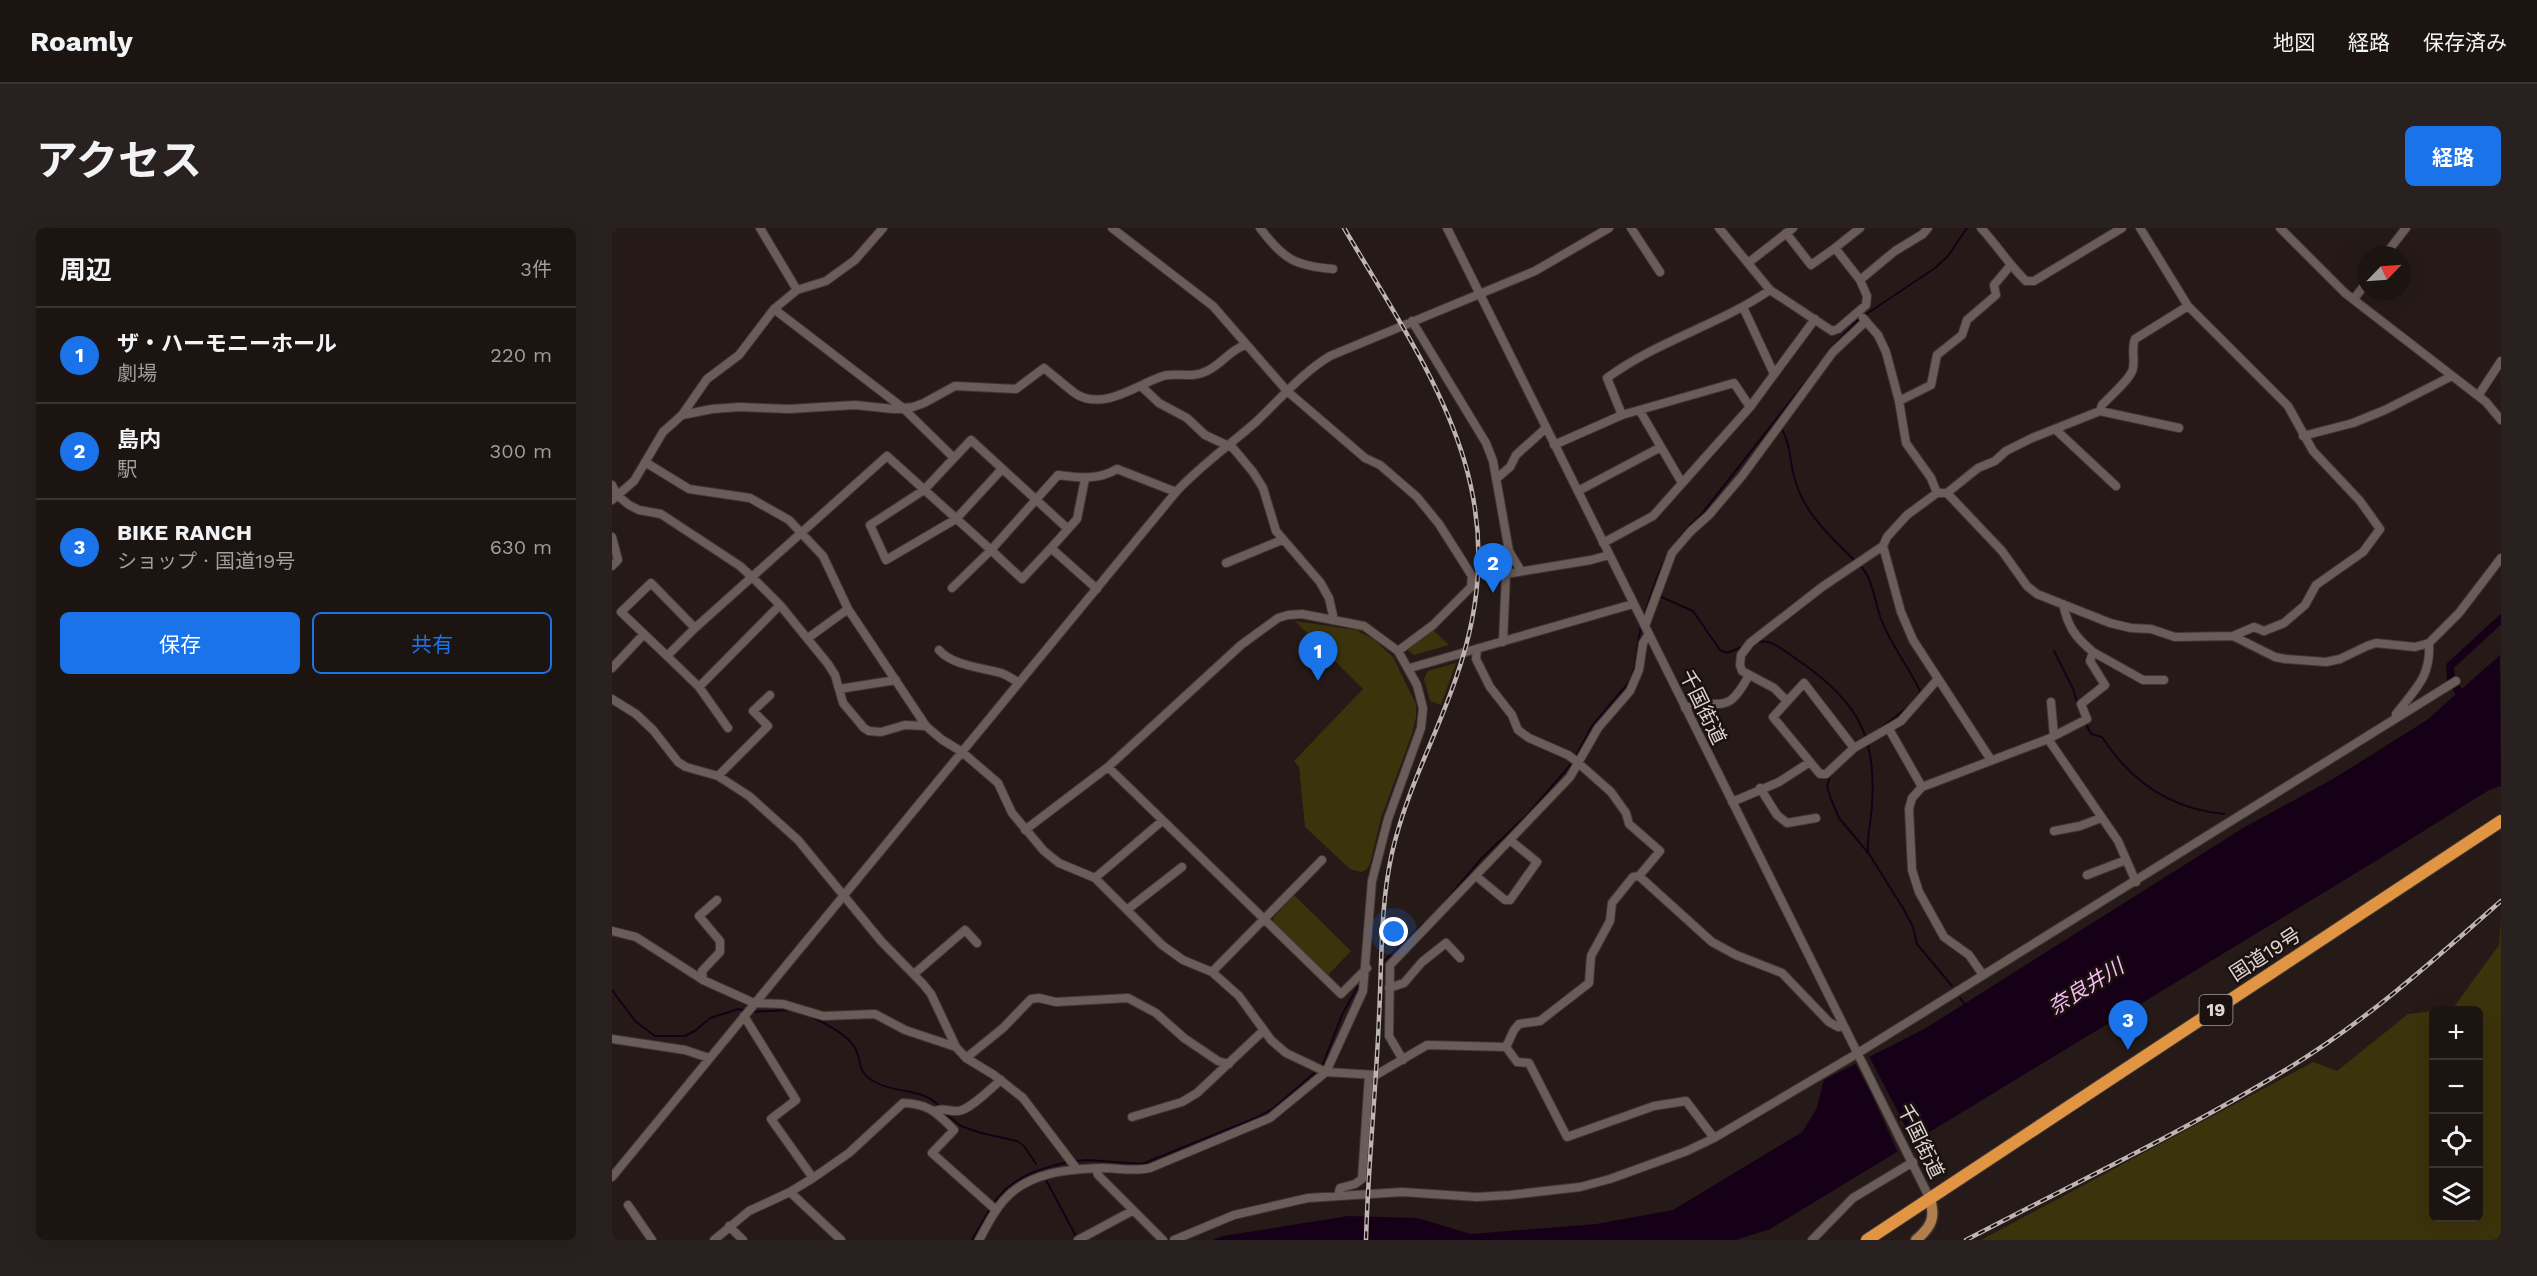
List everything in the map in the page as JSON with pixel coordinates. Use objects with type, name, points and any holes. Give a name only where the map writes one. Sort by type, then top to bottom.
[{"type":"highway","name":"国道19号","points":[[1930,1199],[2501,821]]},
{"type":"highway","name":"19","points":[[1867,1240],[1930,1199]]},
{"type":"main road","points":[[1916,1240],[1933,1221],[1934,1214],[1930,1199]]},
{"type":"street","points":[[760,228],[797,290]]},
{"type":"street","points":[[615,498],[634,481],[663,432],[682,415],[707,379],[739,355],[774,309],[797,290],[826,281],[855,260],[883,228]]},
{"type":"street","points":[[1112,228],[1213,306],[1287,391],[1365,458],[1380,465],[1417,497],[1439,524],[1472,576],[1471,587],[1433,625],[1398,651]]},
{"type":"street","points":[[1260,228],[1273,245],[1290,259],[1306,267],[1333,269]]},
{"type":"street","name":"千国街道","points":[[1447,228],[1930,1199]]},
{"type":"street","points":[[612,1177],[1176,492],[1256,422],[1302,376],[1330,356],[1479,292],[1535,271],[1609,228]]},
{"type":"street","points":[[1631,228],[1660,272]]},
{"type":"street","points":[[1719,228],[1770,290],[1832,331],[1861,317]]},
{"type":"street","points":[[1748,263],[1790,230],[1811,265],[1860,228]]},
{"type":"street","points":[[1860,280],[1928,228]]},
{"type":"street","points":[[1981,228],[1999,248],[2010,266],[2026,281],[2034,281],[2122,228]]},
{"type":"street","points":[[1947,493],[2002,551],[2027,586],[2037,594],[2110,623],[2131,628],[2151,629],[2175,637],[2233,636],[2254,627],[2264,631],[2284,623],[2305,605],[2316,585],[2363,552],[2380,529],[2360,501],[2313,451],[2302,436],[2288,406],[2187,306],[2140,228]]},
{"type":"street","points":[[2280,228],[2354,299],[2487,402],[2501,420]]},
{"type":"street","points":[[2392,246],[2406,228]]},
{"type":"street","points":[[1403,1060],[1389,1036],[1389,965],[1570,777],[1575,761],[1598,728],[1630,691],[1639,670],[1644,625],[1672,553],[1709,515],[1742,476],[1861,317],[1867,302],[1860,280],[1835,248]]},
{"type":"street","points":[[1899,401],[1931,385],[1937,355],[1962,335],[1967,320],[1992,301],[1996,295],[1994,285],[2010,266]]},
{"type":"street","points":[[1622,415],[1607,378],[1665,344],[1743,307],[1770,290]]},
{"type":"street","points":[[2354,299],[2357,295]]},
{"type":"street","points":[[2100,411],[2102,405],[2132,373],[2134,366],[2132,346],[2135,339],[2187,306]]},
{"type":"street","points":[[1743,307],[1774,374]]},
{"type":"street","points":[[774,309],[903,408],[954,458]]},
{"type":"street","points":[[1861,317],[1878,335],[1886,352],[1899,401],[1906,443],[1931,478],[1937,493]]},
{"type":"street","points":[[1603,543],[1653,516],[1750,407],[1815,320]]},
{"type":"street","points":[[1412,321],[1486,443],[1493,461],[1509,551],[1521,571]]},
{"type":"street","points":[[682,415],[739,407],[789,409],[855,405],[903,408],[924,403],[955,386],[1016,389],[1044,368],[1078,395],[1096,401],[1172,374],[1189,376],[1204,373],[1233,351],[1245,345]]},
{"type":"street","points":[[2478,396],[2501,361]]},
{"type":"street","points":[[2302,436],[2353,423],[2385,410],[2452,376]]},
{"type":"street","points":[[1554,445],[1622,415],[1734,383],[1750,407]]},
{"type":"street","points":[[1141,386],[1159,403],[1187,418],[1205,435],[1233,448],[1263,488],[1276,531],[1320,582],[1329,598],[1334,620]]},
{"type":"street","points":[[1640,411],[1682,483]]},
{"type":"street","points":[[1787,701],[1774,688],[1742,671],[1741,655],[1750,643],[1822,587],[1883,546],[1887,537],[1907,515],[1937,493],[1947,493],[1978,468],[1995,461],[2006,451],[2100,411],[2179,428]]},
{"type":"street","points":[[1496,479],[1510,467],[1516,455],[1546,428]]},
{"type":"street","points":[[2055,429],[2116,486]]},
{"type":"street","points":[[1002,469],[956,519],[886,560],[870,525],[924,490],[971,440],[1068,529]]},
{"type":"street","points":[[1578,491],[1660,447]]},
{"type":"street","points":[[668,656],[695,628],[886,456],[1023,579],[1077,519],[1085,479]]},
{"type":"street","points":[[645,462],[689,489],[750,498],[789,520],[824,556],[848,609],[926,726],[962,752],[998,783],[1012,813],[1025,831],[1059,863],[1095,878],[1162,945],[1183,960],[1212,972],[1239,996],[1271,1040],[1286,1053],[1326,1072],[1376,1075],[1434,1043],[1506,1047]]},
{"type":"street","points":[[952,588],[1058,475],[1085,479],[1108,474],[1117,469],[1176,492]]},
{"type":"street","points":[[612,485],[615,498]]},
{"type":"street","points":[[615,498],[639,510],[661,514],[740,566],[752,577],[808,638],[835,675],[843,703],[869,731],[881,732],[905,725],[926,726]]},
{"type":"street","points":[[612,537],[618,560],[612,566]]},
{"type":"street","points":[[1226,563],[1282,540]]},
{"type":"street","points":[[1883,546],[1909,631],[1937,680],[1991,760]]},
{"type":"street","points":[[1051,548],[1096,589]]},
{"type":"street","points":[[1503,642],[1506,574],[1591,561],[1609,555]]},
{"type":"street","points":[[2233,636],[2275,657],[2326,662],[2340,659],[2367,645],[2376,643],[2415,647],[2429,643],[2459,613],[2501,558]]},
{"type":"street","points":[[695,628],[651,583],[621,612],[699,687],[728,728]]},
{"type":"street","points":[[1410,668],[1633,604]]},
{"type":"street","points":[[2063,604],[2068,625],[2093,652],[2143,680],[2164,680]]},
{"type":"street","points":[[699,687],[780,605]]},
{"type":"street","points":[[808,638],[848,609]]},
{"type":"street","points":[[979,1240],[992,1207],[1021,1186],[1073,1163],[1096,1169],[1133,1171],[1150,1168],[1258,1124],[1278,1112],[1326,1072],[1363,991],[1375,870],[1388,819],[1418,738],[1423,717],[1421,699],[1410,668],[1398,651],[1364,626],[1302,614],[1278,618],[1241,645],[1108,767],[1025,831]]},
{"type":"street","points":[[612,668],[644,634]]},
{"type":"street","points":[[2392,719],[2424,677],[2430,661],[2429,643]]},
{"type":"street","points":[[1477,649],[1476,659],[1490,687],[1512,715],[1518,730],[1575,761],[1611,792],[1626,813],[1629,824],[1660,851],[1612,903],[1610,921],[1591,956],[1589,983],[1540,1020],[1519,1024],[1506,1047]]},
{"type":"street","points":[[939,650],[942,655],[958,660],[964,665],[1004,674],[1018,682]]},
{"type":"street","points":[[1983,975],[1969,955],[1944,937],[1919,892],[1912,870],[1909,809],[1912,798],[1922,788],[2051,737],[2087,719],[2081,704],[2105,685],[2090,661],[2093,652]]},
{"type":"street","points":[[1685,708],[1732,701],[1738,696],[1749,675]]},
{"type":"street","points":[[839,689],[896,680]]},
{"type":"street","points":[[1854,748],[1804,683],[1773,717],[1820,774],[1826,774],[1854,748],[1901,721],[1937,680]]},
{"type":"street","points":[[1174,1240],[1234,1215],[1308,1198],[1402,1192],[1478,1197],[1580,1186],[1610,1179],[1687,1151],[1714,1138],[1859,1055],[1983,975],[2456,681]]},
{"type":"street","points":[[718,776],[768,726],[753,711],[770,695]]},
{"type":"street","points":[[612,699],[636,714],[653,730],[678,762],[686,767],[718,776],[749,796],[783,825],[881,941],[931,994],[956,1047],[966,1058],[1023,1098],[1073,1163]]},
{"type":"street","points":[[2051,702],[2051,737],[2101,818],[2118,841],[2136,882]]},
{"type":"street","points":[[1889,729],[1922,788]]},
{"type":"street","points":[[1732,802],[1779,782],[1810,762]]},
{"type":"street","points":[[1108,767],[1341,994],[1367,968]]},
{"type":"street","points":[[1760,789],[1777,815],[1787,824],[1816,818]]},
{"type":"street","points":[[2054,831],[2080,826],[2101,818]]},
{"type":"street","points":[[1095,878],[1162,821]]},
{"type":"street","points":[[1476,876],[1505,900],[1510,900],[1537,862],[1510,840]]},
{"type":"street","points":[[1212,972],[1322,860]]},
{"type":"street","points":[[2087,875],[2126,860]]},
{"type":"street","points":[[1128,909],[1182,867]]},
{"type":"street","points":[[1639,876],[1712,942],[1736,955],[1782,973],[1829,1022],[1838,1027],[1844,1026]]},
{"type":"street","points":[[703,980],[702,971],[720,952],[720,941],[699,916],[717,900]]},
{"type":"street","points":[[914,974],[965,930],[977,943]]},
{"type":"street","points":[[612,931],[636,937],[703,980],[754,1003],[783,1004],[823,1016],[875,1014],[905,1029],[956,1047]]},
{"type":"street","points":[[1389,988],[1404,983],[1422,962],[1446,943],[1460,958]]},
{"type":"street","points":[[966,1058],[1003,1028],[1031,999],[1039,998],[1056,1002],[1128,998],[1156,1013],[1184,1038],[1218,1061],[1229,1064]]},
{"type":"street","points":[[744,1016],[796,1100],[771,1119],[813,1178]]},
{"type":"street","points":[[1132,1117],[1182,1102],[1197,1093],[1229,1064],[1246,1044],[1264,1030]]},
{"type":"street","points":[[612,1039],[685,1050],[709,1058]]},
{"type":"street","points":[[1506,1047],[1517,1062],[1529,1063],[1567,1137],[1654,1106],[1686,1101],[1714,1138]]},
{"type":"street","points":[[1338,1196],[1340,1188],[1362,1179],[1369,1075]]},
{"type":"street","points":[[714,1240],[749,1211],[790,1192],[849,1152],[903,1102],[920,1103],[957,1112],[966,1108],[1000,1080]]},
{"type":"street","points":[[939,1109],[954,1130],[933,1153],[992,1207]]},
{"type":"street","points":[[1812,1240],[1853,1198],[1912,1160]]},
{"type":"street","points":[[1096,1169],[1098,1175],[1163,1240]]},
{"type":"street","points":[[790,1192],[808,1212],[841,1240]]},
{"type":"street","points":[[628,1205],[652,1240]]},
{"type":"street","points":[[1079,1240],[1132,1211]]},
{"type":"street","points":[[729,1226],[743,1240]]},
{"type":"shaded area","points":[[1295,621],[1356,630],[1373,639],[1393,657],[1416,704],[1412,734],[1381,818],[1370,864],[1366,870],[1361,872],[1350,869],[1305,827],[1299,767],[1294,761],[1363,689]]},
{"type":"shaded area","points":[[1432,629],[1449,645],[1414,655],[1406,649]]},
{"type":"shaded area","points":[[1456,663],[1441,705],[1430,701],[1424,679],[1428,671]]},
{"type":"shaded area","points":[[1294,895],[1351,951],[1328,975],[1274,924],[1273,918]]},
{"type":"shaded area","points":[[2501,919],[2501,1240],[1981,1240],[2313,1062],[2337,1071],[2408,1014],[2429,1011],[2429,1222],[2483,1222],[2483,1006],[2454,1006],[2499,945]]},
{"type":"water","name":"奈良井川","points":[[2500,655],[2501,786],[2489,790],[1770,1229],[1736,1240],[1213,1240],[1223,1236],[1348,1216],[1417,1218],[1471,1234],[1596,1224],[1673,1210],[1802,1132],[1816,1110],[1824,1080],[1926,1028],[2243,828],[2333,779],[2427,720]]},
{"type":"pier","points":[[1868,1054],[1915,1145],[1899,1155],[1854,1061]]},
{"type":"waterway","points":[[1829,350],[1859,319],[1935,268],[1948,256],[1967,228]]},
{"type":"waterway","points":[[1644,616],[1659,573],[1671,549],[1701,515],[1821,362]]},
{"type":"waterway","points":[[1781,428],[1787,441],[1800,495],[1820,525],[1855,561]]},
{"type":"waterway","points":[[1859,564],[1870,582],[1888,635],[1920,691],[1918,696]]},
{"type":"waterway","points":[[1659,596],[1693,611],[1720,650],[1727,653],[1744,646]]},
{"type":"waterway","points":[[2451,679],[2450,666],[2501,619]]},
{"type":"waterway","points":[[1575,758],[1592,726],[1630,681],[1635,666],[1641,624]]},
{"type":"waterway","points":[[1758,642],[1764,641],[1775,645],[1821,678],[1837,692],[1860,723],[1867,741],[1873,782],[1868,852]]},
{"type":"waterway","points":[[2054,651],[2073,689],[2078,705]]},
{"type":"waterway","points":[[2456,687],[2463,700]]},
{"type":"waterway","points":[[1882,727],[1908,707]]},
{"type":"waterway","points":[[2085,722],[2091,734],[2102,737],[2126,767],[2154,790],[2187,806],[2224,814]]},
{"type":"waterway","points":[[1443,904],[1481,859],[1528,814],[1572,763]]},
{"type":"waterway","points":[[1831,773],[1827,786],[1839,818],[1869,854],[1903,908],[1913,927],[1917,944],[1952,986]]},
{"type":"waterway","points":[[1382,963],[1424,923]]},
{"type":"waterway","points":[[1323,1064],[1342,1015],[1358,986]]},
{"type":"waterway","points":[[612,990],[635,1021],[655,1036],[685,1036],[710,1018],[739,1009],[746,1011]]},
{"type":"waterway","points":[[1960,998],[1966,1006]]},
{"type":"waterway","points":[[751,1012],[790,1010]]},
{"type":"waterway","points":[[810,1016],[835,1029],[852,1043],[862,1071],[869,1078],[883,1086],[925,1096],[939,1106]]},
{"type":"waterway","points":[[1075,1161],[1142,1164],[1258,1117],[1274,1108],[1314,1073]]},
{"type":"waterway","points":[[944,1113],[961,1126],[1017,1141],[1024,1146],[1036,1164]]},
{"type":"waterway","points":[[993,1204],[1008,1187],[1026,1176],[1047,1167],[1069,1162]]},
{"type":"waterway","points":[[1046,1180],[1077,1238]]},
{"type":"waterway","points":[[972,1240],[990,1209]]},
{"type":"railway","points":[[1344,228],[1436,388],[1458,441],[1473,495],[1478,551],[1473,612],[1456,678],[1405,808],[1388,873],[1382,934],[1378,1045],[1366,1240]]},
{"type":"railway","points":[[1966,1240],[2168,1136],[2316,1051],[2371,1011],[2501,901]]},
{"type":"place","name":"島内","points":[[1493,593]]},
{"type":"place","name":"ザ・ハーモニーホール","points":[[1318,681]]},
{"type":"place","name":"BIKE RANCH","points":[[2128,1050]]}]
